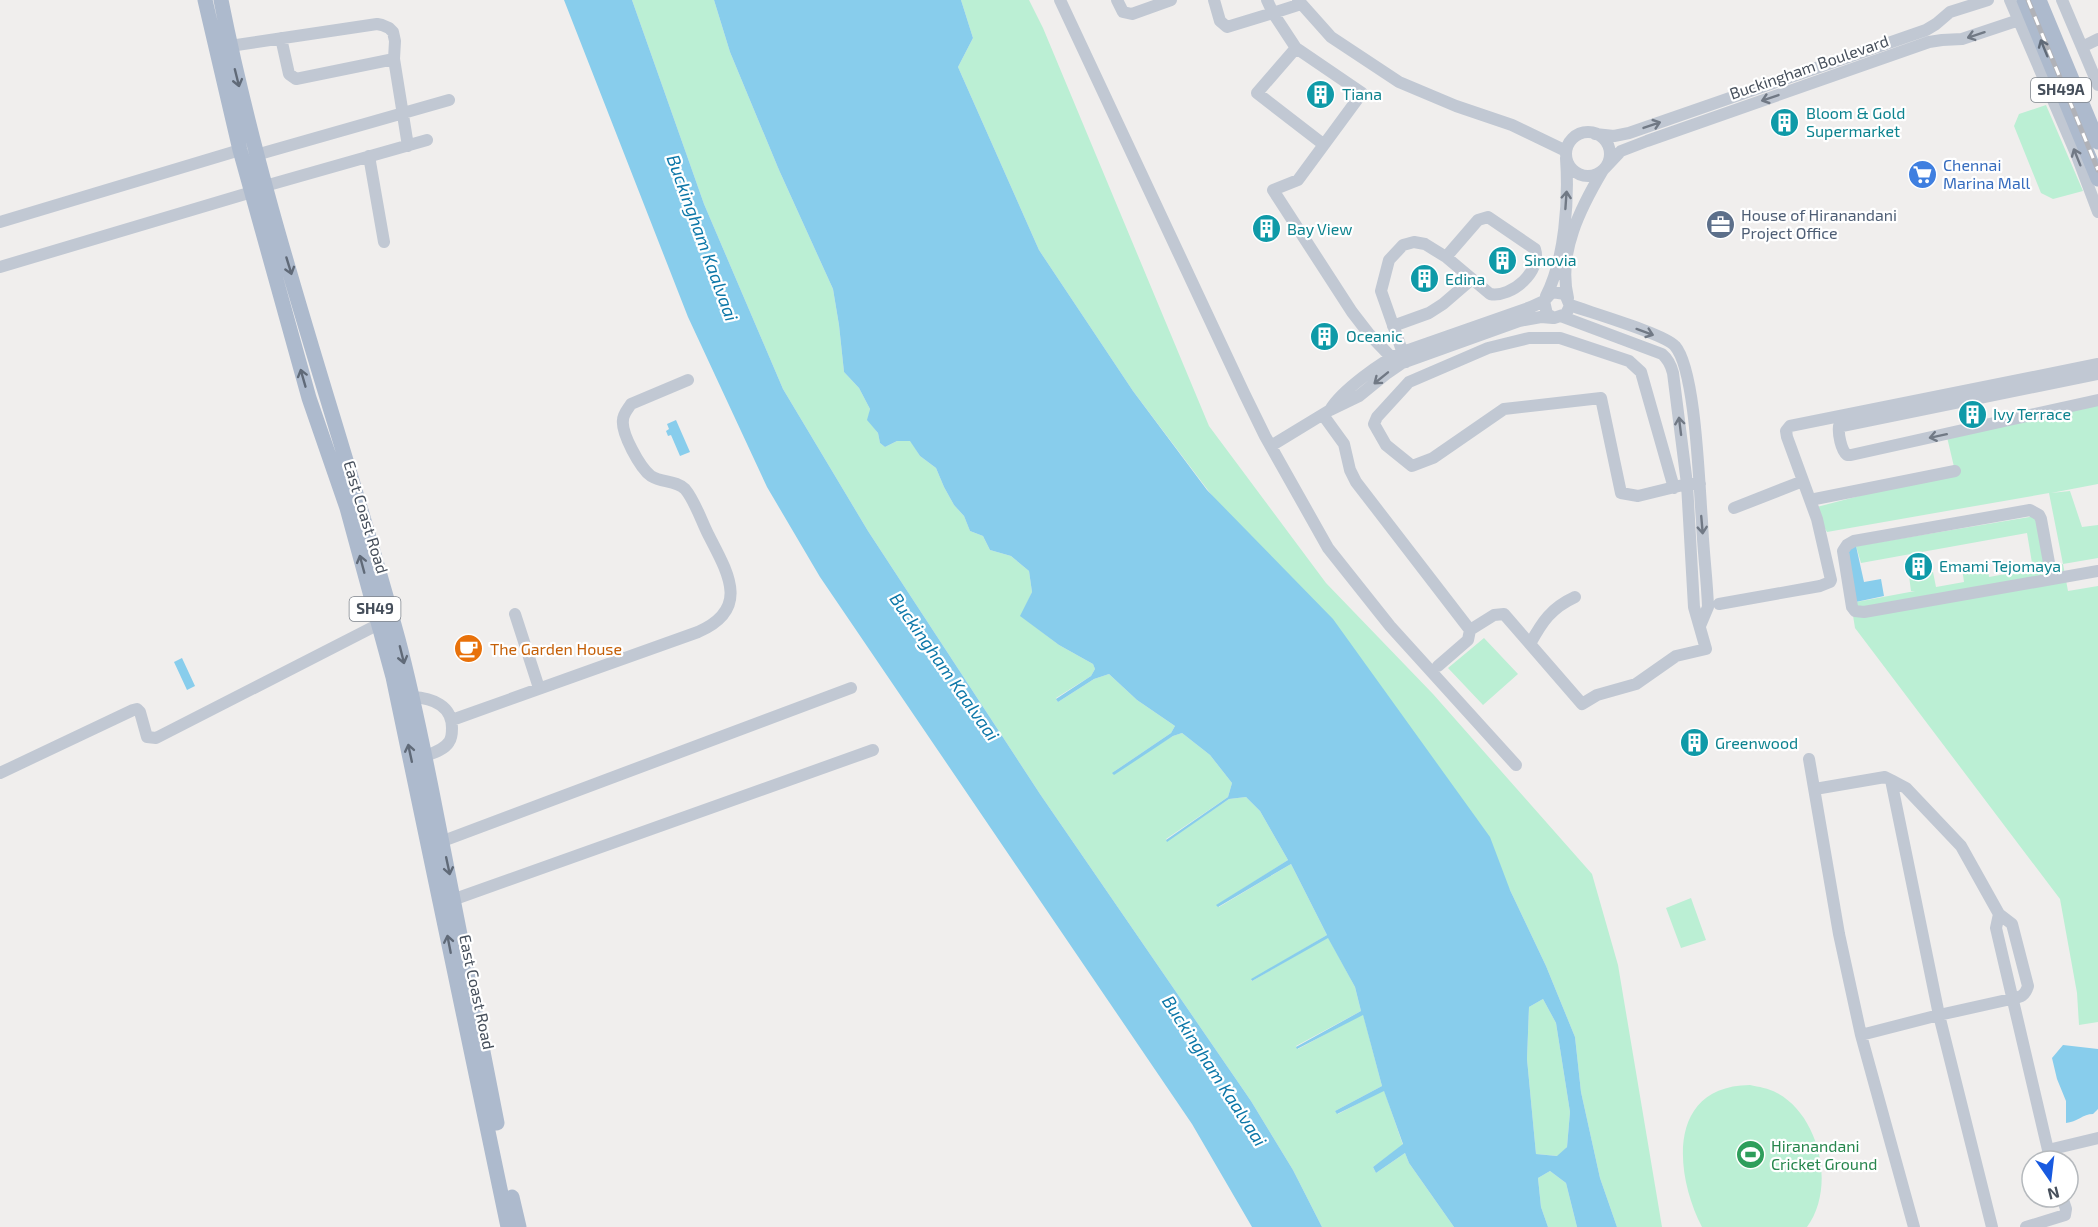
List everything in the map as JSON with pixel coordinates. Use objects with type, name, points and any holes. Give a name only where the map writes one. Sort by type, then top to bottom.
[{"type":"main road","name":"East Coast Road","points":[[205,0],[240,150],[258,189],[360,506],[412,697],[455,899],[471,994],[519,1227]]},
{"type":"main road","name":"East Coast Road","points":[[220,0],[256,155],[258,189],[309,398],[346,508],[398,699],[508,1227]]},
{"type":"main road","name":"SH49A","points":[[2024,0],[2025,19],[2098,179]]},
{"type":"main road","name":"SH49A","points":[[2039,0],[2098,142]]},
{"type":"street","points":[[1060,0],[1244,393],[1328,549],[1389,626],[1516,765]]},
{"type":"street","points":[[1117,0],[1123,12],[1132,14],[1171,0]]},
{"type":"street","points":[[1214,0],[1220,21],[1227,27],[1300,2],[1331,37],[1399,82],[1456,106],[1512,125],[1566,155],[1569,167],[1580,175],[1593,176],[1604,168]]},
{"type":"street","points":[[1267,0],[1296,48],[1362,93],[1298,180],[1273,190],[1352,312],[1374,340],[1400,357]]},
{"type":"street","name":"Buckingham Boulevard","points":[[1604,168],[1617,155],[1634,145],[1931,28],[1950,12],[1988,0]]},
{"type":"street","points":[[2010,0],[2025,19],[2098,212]]},
{"type":"street","points":[[2062,0],[2098,85]]},
{"type":"street","name":"Buckingham Boulevard","points":[[1566,155],[1569,142],[1578,135],[1588,132],[1614,136],[1629,134],[1935,41],[1962,39],[2025,19]]},
{"type":"street","points":[[230,46],[382,25],[393,33],[395,41],[394,59],[408,146]]},
{"type":"street","points":[[1931,28],[1935,41]]},
{"type":"street","points":[[281,38],[289,74],[296,79],[394,59]]},
{"type":"street","points":[[2082,47],[2098,39]]},
{"type":"street","points":[[1296,48],[1257,93],[1323,144]]},
{"type":"street","points":[[256,155],[449,100]]},
{"type":"street","name":"Buckingham Boulevard","points":[[1569,301],[1565,269],[1571,238],[1582,209],[1609,161],[1609,150],[1605,140],[1595,134]]},
{"type":"street","points":[[0,267],[427,140]]},
{"type":"street","points":[[0,222],[240,150]]},
{"type":"street","points":[[1438,666],[1468,640],[1470,630],[1494,615],[1504,614],[1582,704],[1597,695],[1636,684],[1676,656],[1706,649],[1694,607],[1687,484],[1673,372],[1667,358],[1662,354],[1544,310],[1544,299],[1555,272],[1563,231],[1567,188],[1566,155]]},
{"type":"street","points":[[369,156],[384,242]]},
{"type":"street","points":[[1400,357],[1393,326],[1381,291],[1389,260],[1403,245],[1414,242],[1425,244],[1446,257],[1494,295],[1513,290],[1534,270],[1537,257],[1535,249],[1488,218],[1478,220],[1446,257]]},
{"type":"street","points":[[1393,326],[1429,313],[1472,279]]},
{"type":"street","points":[[1271,446],[1326,412],[1371,371],[1400,357],[1531,307],[1552,292],[1565,294],[1569,301],[1569,310],[1558,317],[1519,321],[1400,357]]},
{"type":"street","points":[[1569,301],[1670,342],[1680,354],[1685,366],[1691,398],[1700,484],[1708,607],[1700,626]]},
{"type":"street","points":[[1602,332],[1608,318]]},
{"type":"street","points":[[1674,488],[1641,372],[1629,362],[1560,338],[1528,338],[1488,348],[1409,382],[1377,417],[1374,424],[1386,445],[1412,466],[1433,458],[1504,410],[1601,398],[1621,493],[1638,496],[1674,488],[1687,484],[1700,484]]},
{"type":"street","points":[[1719,604],[1820,586],[1830,582],[1831,573],[1810,500],[1787,437],[1787,429],[1790,426],[2098,364]]},
{"type":"street","points":[[2098,374],[1839,426],[1839,431],[1843,452],[1851,455],[2098,400]]},
{"type":"street","points":[[452,720],[698,632],[720,620],[728,610],[730,588],[725,568],[688,494],[678,484],[650,475],[633,453],[623,425],[625,412],[631,404],[688,380]]},
{"type":"street","points":[[1326,412],[1344,444],[1350,470],[1356,482],[1470,630]]},
{"type":"street","points":[[1810,500],[1955,471]]},
{"type":"street","points":[[1734,508],[1803,481]]},
{"type":"street","points":[[2052,579],[2041,519],[2039,515],[2030,510],[1854,541],[1843,551],[1852,607],[1859,612],[2052,579],[2098,570]]},
{"type":"street","points":[[1530,644],[1550,614],[1560,604],[1575,597]]},
{"type":"street","points":[[515,614],[539,688]]},
{"type":"street","points":[[0,774],[137,709],[140,712],[147,737],[156,738],[379,624]]},
{"type":"street","points":[[442,841],[851,688]]},
{"type":"street","points":[[412,697],[425,698],[440,704],[452,720],[452,737],[449,742],[436,752],[424,756]]},
{"type":"street","points":[[455,899],[873,750]]},
{"type":"street","points":[[1809,759],[1839,934],[1861,1035],[1914,1227]]},
{"type":"street","points":[[1815,789],[1885,777],[1906,788],[1961,846],[1999,914],[2012,924],[2028,986],[2022,996],[1861,1035]]},
{"type":"street","points":[[1891,780],[1939,1015],[1992,1227]]},
{"type":"street","points":[[1999,914],[1996,928],[2048,1149]]},
{"type":"street","points":[[2065,1149],[2098,1137]]},
{"type":"street","points":[[2026,1227],[2065,1215],[2066,1209]]},
{"type":"green space","points":[[632,0],[714,0],[730,52],[779,170],[833,289],[844,372],[859,388],[870,409],[868,420],[878,433],[880,443],[885,447],[897,441],[910,440],[920,456],[936,468],[944,487],[954,505],[964,516],[970,531],[983,536],[990,550],[1011,556],[1029,571],[1032,592],[1021,616],[1059,645],[1093,664],[1095,669],[1091,676],[1056,698],[1058,702],[1094,679],[1109,674],[1137,700],[1175,726],[1171,733],[1112,773],[1173,736],[1182,733],[1210,755],[1232,783],[1228,797],[1166,839],[1167,841],[1229,799],[1246,797],[1260,811],[1288,860],[1217,905],[1219,907],[1291,864],[1327,935],[1251,980],[1328,937],[1355,987],[1361,1011],[1296,1046],[1298,1049],[1363,1014],[1382,1086],[1335,1111],[1338,1114],[1384,1090],[1403,1145],[1373,1167],[1376,1173],[1405,1153],[1409,1163],[1454,1227],[1322,1227],[1293,1170],[1251,1101],[1040,794],[868,531],[783,389],[704,204]]},
{"type":"green space","points":[[961,0],[1029,0],[1043,28],[1209,426],[1326,583],[1433,694],[1592,874],[1618,965],[1662,1227],[1617,1227],[1600,1178],[1581,1092],[1575,1037],[1546,966],[1510,890],[1133,391],[1039,250],[958,67],[973,38]]},
{"type":"green space","points":[[2046,105],[2083,191],[2053,199],[2041,193],[2014,126],[2019,114]]},
{"type":"green space","points":[[2098,405],[2098,484],[2051,493],[2070,491],[2082,527],[2098,525],[2098,558],[2063,564],[2049,493],[1827,532],[1813,508],[1955,471],[1947,437]]},
{"type":"green space","points":[[2035,516],[2046,567],[2063,564],[2068,591],[2098,586],[2098,1022],[2079,1025],[2077,993],[2060,899],[1855,628],[1851,603],[1915,591],[1911,591],[1909,576],[1933,572],[1936,587],[1964,582],[1962,568],[1987,563],[1989,577],[2033,569],[2027,533],[1861,563],[1856,546]]},
{"type":"green space","points":[[1484,638],[1518,674],[1483,705],[1448,668]]},
{"type":"green space","points":[[1691,898],[1706,940],[1681,948],[1666,908]]},
{"type":"green space","points":[[1543,999],[1556,1023],[1570,1112],[1567,1147],[1558,1156],[1536,1154],[1527,1059],[1529,1007]]},
{"type":"green space","name":"Hiranandani Cricket Ground","points":[[1750,1085],[1774,1091],[1792,1104],[1804,1118],[1813,1135],[1822,1174],[1821,1193],[1816,1211],[1807,1227],[1702,1227],[1693,1205],[1686,1182],[1683,1159],[1684,1136],[1691,1116],[1704,1100],[1723,1089]]},
{"type":"green space","points":[[1550,1171],[1566,1183],[1577,1227],[1548,1227],[1541,1207],[1538,1178]]},
{"type":"water","name":"Buckingham Kaalvaai","points":[[564,0],[632,0],[704,204],[783,389],[868,531],[1040,794],[1251,1101],[1293,1170],[1322,1227],[1252,1227],[1192,1124],[820,577],[767,487],[688,317]]},
{"type":"water","points":[[714,0],[961,0],[973,38],[958,67],[1039,250],[1133,391],[1207,490],[1333,619],[1490,837],[1510,890],[1546,966],[1575,1037],[1581,1092],[1600,1178],[1617,1227],[1577,1227],[1566,1183],[1550,1171],[1538,1178],[1541,1207],[1548,1227],[1454,1227],[1409,1163],[1405,1153],[1376,1173],[1373,1167],[1403,1144],[1384,1091],[1337,1114],[1335,1111],[1382,1086],[1363,1015],[1297,1049],[1296,1047],[1361,1011],[1355,987],[1328,938],[1252,981],[1251,979],[1327,935],[1291,864],[1218,907],[1216,905],[1288,860],[1260,811],[1246,797],[1229,799],[1167,842],[1166,840],[1228,797],[1232,783],[1210,755],[1182,733],[1173,736],[1114,775],[1112,773],[1171,733],[1175,726],[1137,700],[1109,674],[1094,679],[1058,702],[1056,699],[1091,676],[1095,669],[1093,664],[1059,645],[1020,616],[1032,592],[1029,571],[1011,556],[990,550],[983,536],[970,531],[964,516],[954,505],[944,487],[936,468],[920,456],[910,441],[897,441],[885,447],[880,443],[878,433],[867,420],[870,409],[859,388],[844,372],[833,289],[779,170],[730,52]],"holes":[[[1543,999],[1556,1023],[1570,1112],[1567,1147],[1557,1156],[1536,1154],[1527,1059],[1529,1007]]]},
{"type":"water","points":[[676,420],[690,452],[680,456],[671,435],[668,436],[666,431],[669,429],[667,424]]},
{"type":"water","points":[[1856,546],[1864,582],[1881,579],[1884,596],[1851,603],[1844,549]]},
{"type":"water","points":[[182,658],[195,686],[187,690],[174,662]]},
{"type":"water","points":[[2063,1045],[2098,1049],[2098,1109],[2093,1114],[2066,1123],[2066,1101],[2052,1058]]},
{"type":"railway","points":[[2028,0],[2098,170]]},
{"type":"place","name":"Tiana","points":[[1321,94]]},
{"type":"place","name":"Bloom & Gold Supermarket","points":[[1785,122]]},
{"type":"place","name":"Chennai Marina Mall","points":[[1922,174]]},
{"type":"place","name":"House of Hiranandani Project Office","points":[[1720,224]]},
{"type":"place","name":"Bay View","points":[[1266,229]]},
{"type":"place","name":"Sinovia","points":[[1503,260]]},
{"type":"place","name":"Edina","points":[[1424,279]]},
{"type":"place","name":"Oceanic","points":[[1325,336]]},
{"type":"place","name":"Ivy Terrace","points":[[1972,414]]},
{"type":"place","name":"Emami Tejomaya","points":[[1918,566]]},
{"type":"place","name":"The Garden House","points":[[469,649]]},
{"type":"place","name":"Greenwood","points":[[1694,743]]},
{"type":"place","name":"Hiranandani Cricket Ground","points":[[1750,1155]]}]
